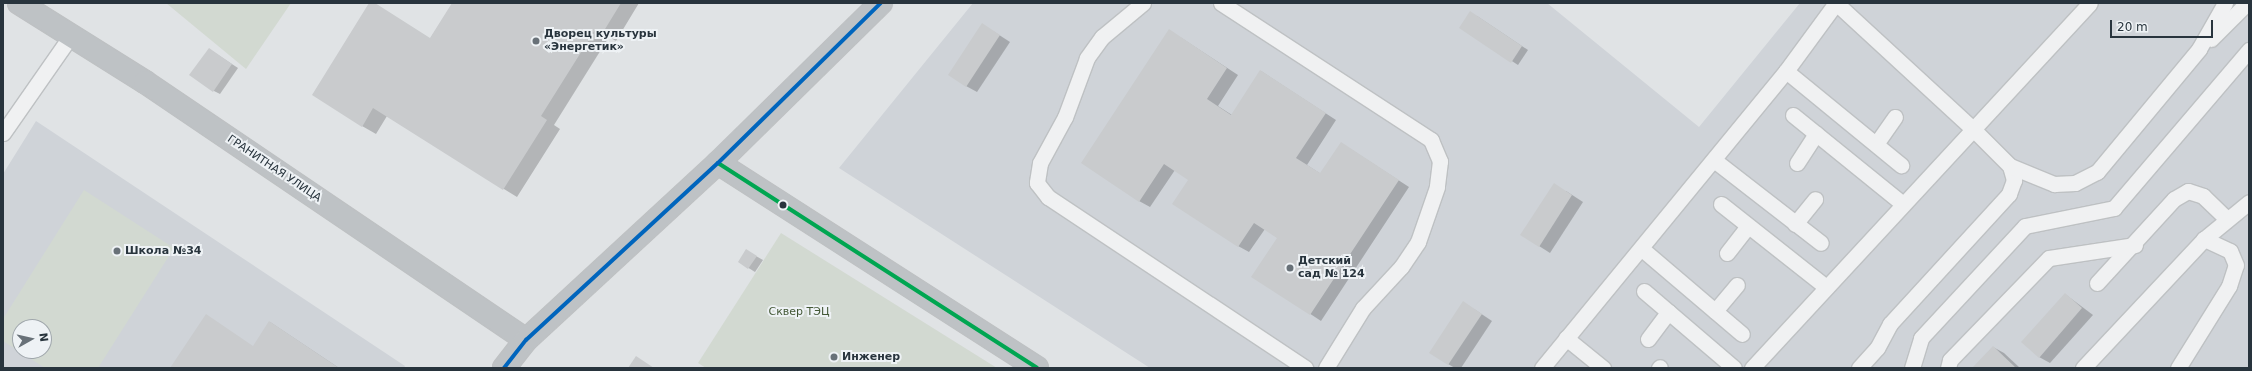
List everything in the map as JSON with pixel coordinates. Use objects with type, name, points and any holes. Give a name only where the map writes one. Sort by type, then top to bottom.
[{"type":"street","name":"ГРАНИТНАЯ УЛИЦА","points":[[19,3],[70,37],[145,82],[526,340]]},
{"type":"street","points":[[504,368],[526,340],[718,163],[881,3]]},
{"type":"street","points":[[718,163],[1037,368]]},
{"type":"lane","points":[[1143,3],[1102,37],[1087,58],[1064,117],[1040,163],[1037,183],[1048,197],[1304,368]]},
{"type":"lane","points":[[1221,3],[1431,140],[1440,161],[1437,187],[1418,242],[1401,267],[1362,308],[1326,368]]},
{"type":"lane","points":[[1542,368],[1642,250],[1786,71],[1836,3],[1973,128],[2010,166],[2054,184],[2075,183],[2097,172],[2200,49],[2247,3]]},
{"type":"lane","points":[[1752,368],[2090,3]]},
{"type":"lane","points":[[2200,49],[2225,3]]},
{"type":"lane","points":[[3,133],[70,37]]},
{"type":"lane","points":[[1912,368],[1921,338],[2025,226],[2048,218],[2114,208],[2249,50]]},
{"type":"lane","points":[[1786,71],[1901,165]]},
{"type":"lane","points":[[1793,115],[1903,204]]},
{"type":"lane","points":[[1876,144],[1895,117]]},
{"type":"lane","points":[[1797,163],[1816,134]]},
{"type":"lane","points":[[1714,160],[1821,243]]},
{"type":"lane","points":[[1859,368],[1877,348],[1890,324],[2009,194],[2014,180],[2010,166]]},
{"type":"lane","points":[[2097,283],[2135,245],[2174,199],[2188,192],[2203,196],[2227,219]]},
{"type":"lane","points":[[1795,224],[1815,199]]},
{"type":"lane","points":[[2083,368],[2204,240],[2227,219],[2249,202]]},
{"type":"lane","points":[[1720,204],[1826,287]]},
{"type":"lane","points":[[1727,253],[1748,226]]},
{"type":"lane","points":[[2178,368],[2229,286],[2236,265],[2230,251],[2204,240]]},
{"type":"lane","points":[[1948,368],[1950,360],[2049,258],[2135,245]]},
{"type":"lane","points":[[1642,250],[1742,334]]},
{"type":"lane","points":[[1715,311],[1737,285]]},
{"type":"lane","points":[[1644,291],[1734,368]]},
{"type":"lane","points":[[1648,339],[1668,312]]},
{"type":"lane","points":[[1566,338],[1604,368]]},
{"type":"shaded area","points":[[973,3],[1547,3],[1699,127],[1800,3],[2249,3],[2249,368],[1150,368],[839,168]]},
{"type":"shaded area","name":"Школа №34","points":[[36,121],[405,366],[404,368],[3,368],[3,174]]},
{"type":"green space","points":[[166,3],[291,3],[246,69]]},
{"type":"green space","points":[[84,190],[174,248],[98,368],[45,368],[31,359],[52,359],[52,319],[12,319],[12,347],[3,341],[3,319]]},
{"type":"green space","name":"Сквер ТЭЦ","points":[[781,233],[997,368],[706,368],[698,363]]},
{"type":"building","points":[[369,3],[375,3],[430,38],[452,3],[621,3],[602,34],[595,30],[541,116],[547,120],[503,190],[373,108],[362,127],[312,95]]},
{"type":"building","points":[[1470,11],[1522,46],[1511,63],[1459,28]]},
{"type":"building","points":[[982,23],[1000,35],[966,87],[948,75]]},
{"type":"building","points":[[1169,29],[1227,68],[1207,99],[1231,115],[1260,70],[1326,113],[1296,158],[1320,173],[1341,142],[1399,180],[1310,315],[1251,277],[1277,238],[1254,223],[1238,247],[1172,204],[1188,180],[1164,164],[1139,202],[1081,163]]},
{"type":"building","points":[[209,48],[232,64],[213,92],[189,75]]},
{"type":"building","points":[[1554,183],[1572,195],[1539,247],[1520,235]]},
{"type":"building","points":[[746,249],[757,256],[748,269],[738,262]]},
{"type":"building","points":[[2065,293],[2082,308],[2039,358],[2021,342]]},
{"type":"building","points":[[1463,301],[1482,314],[1448,365],[1429,353]]},
{"type":"building","points":[[206,314],[253,346],[269,321],[339,368],[170,368]]},
{"type":"building","points":[[1993,346],[2016,368],[1972,368]]},
{"type":"building","points":[[636,356],[654,368],[628,368]]},
{"type":"transit line","points":[[504,368],[526,340],[718,163],[881,3]]},
{"type":"transit line","points":[[718,163],[1037,368]]},
{"type":"place","name":"Дворец культуры «Энергетик»","points":[[536,41]]},
{"type":"place","name":"Школа №34","points":[[117,251]]},
{"type":"place","name":"Детский сад № 124","points":[[1290,268]]},
{"type":"place","name":"Инженер","points":[[834,357]]}]
